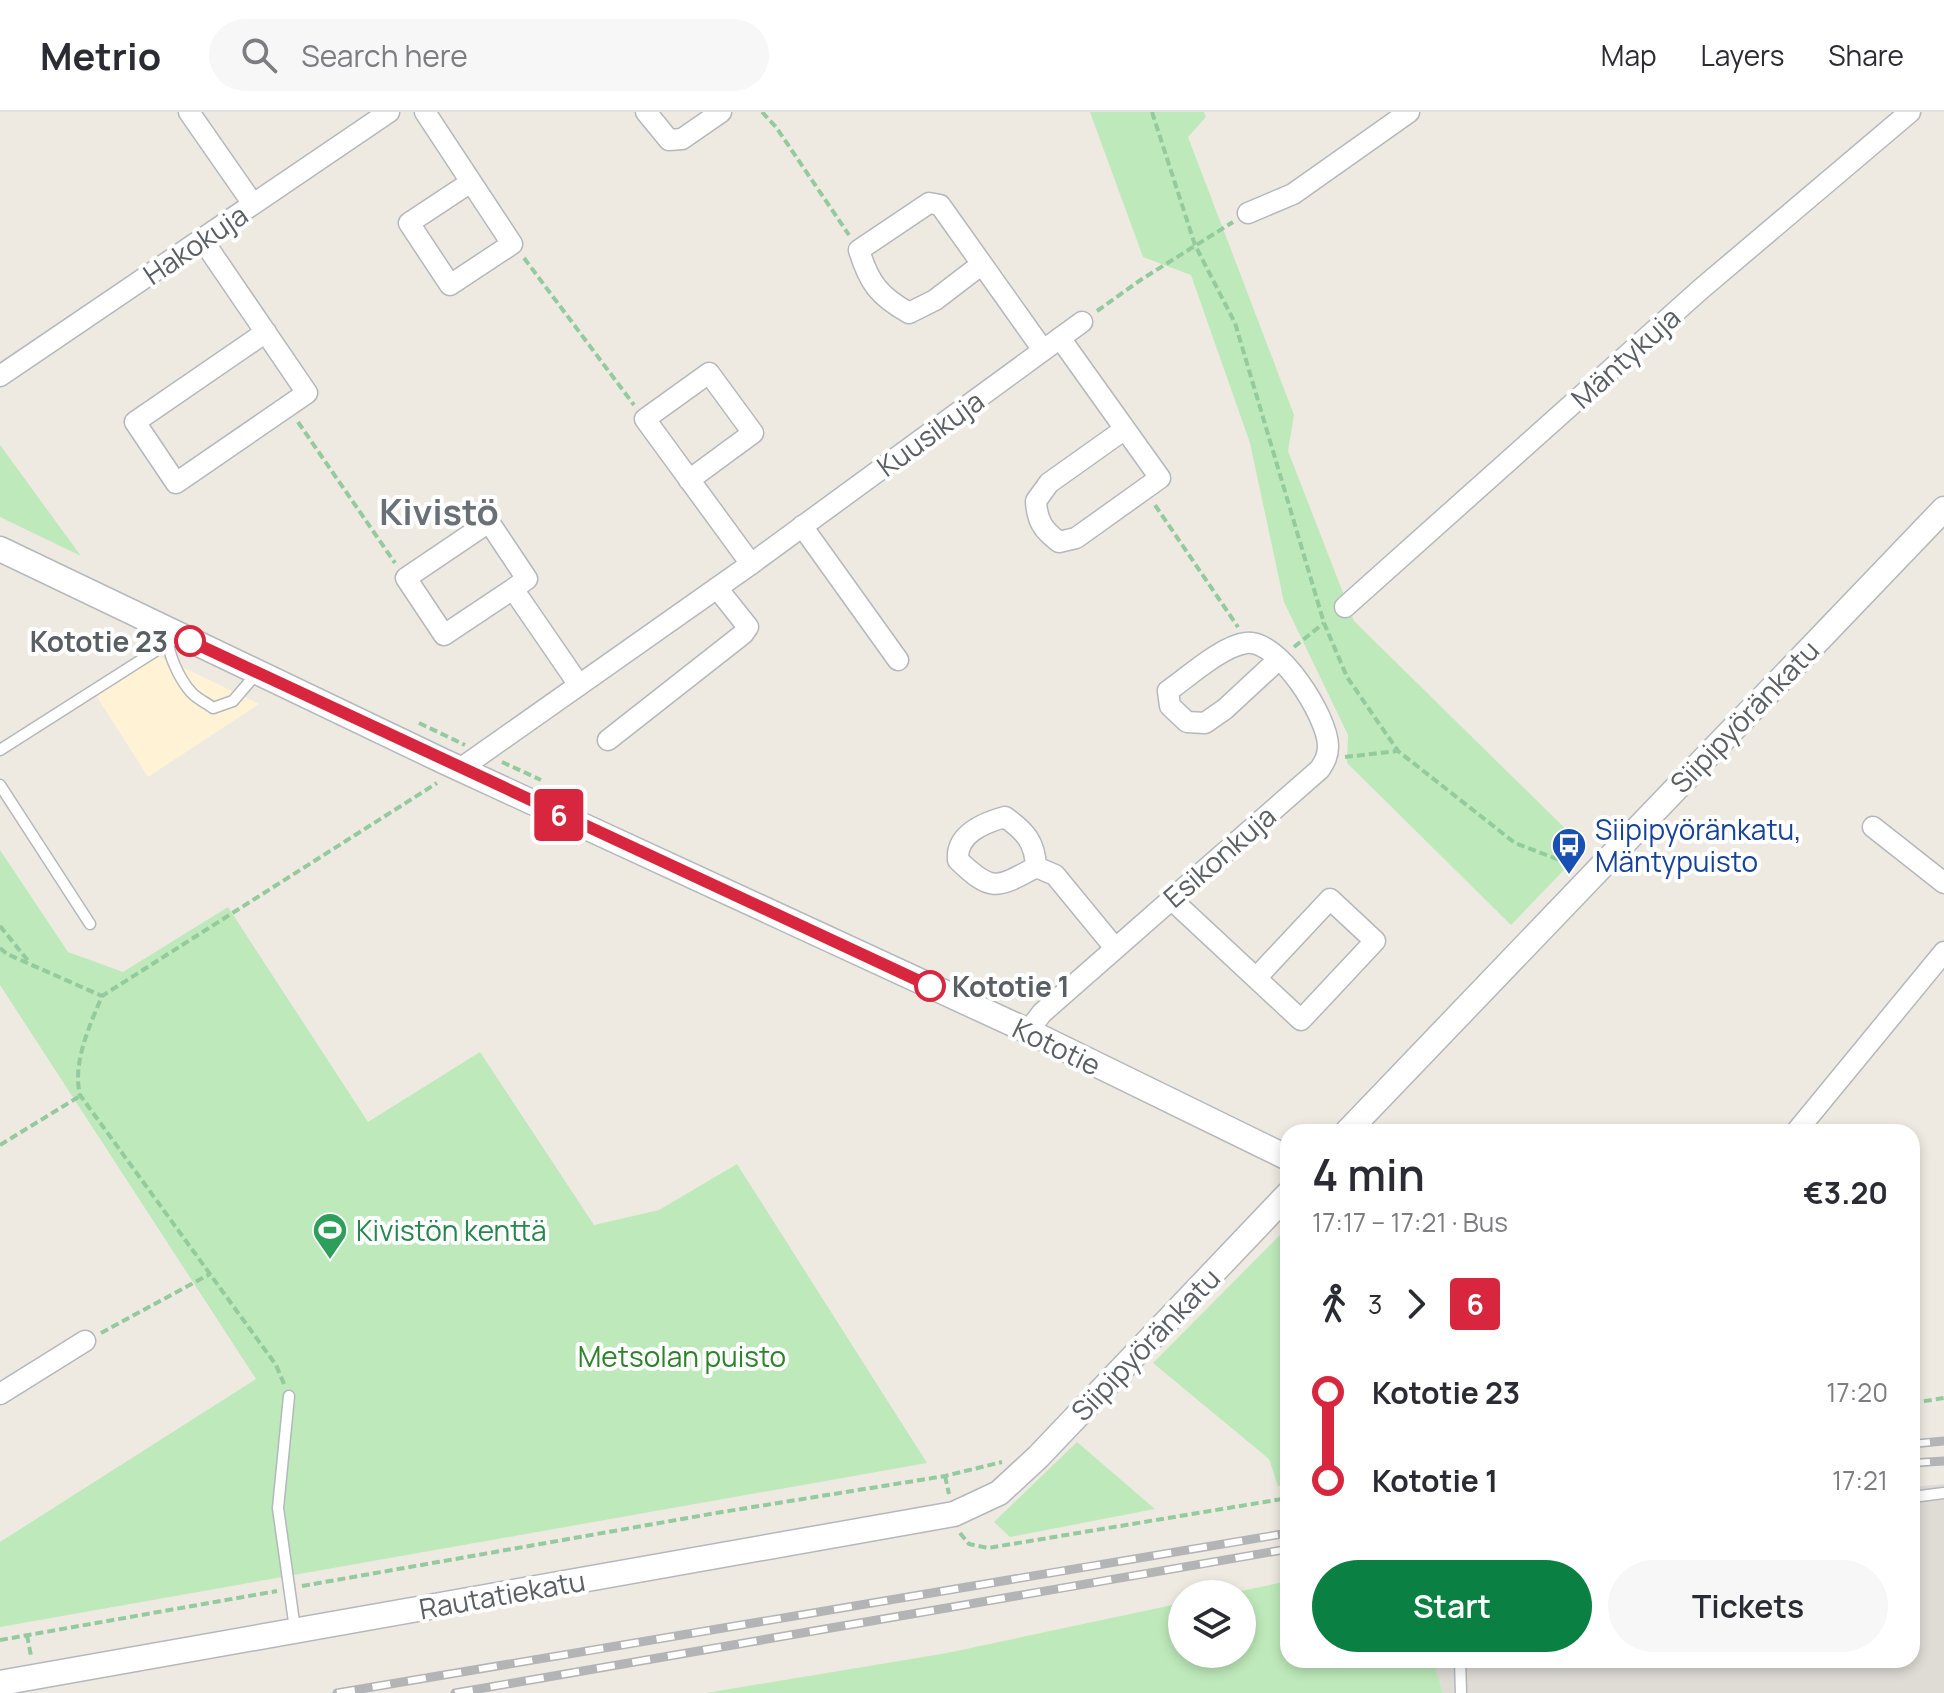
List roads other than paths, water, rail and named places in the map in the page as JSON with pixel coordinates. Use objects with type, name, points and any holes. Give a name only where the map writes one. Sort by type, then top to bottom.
[{"type":"street","points":[[189,112],[253,204]]},
{"type":"street","name":"Hakokuja","points":[[0,376],[389,112]]},
{"type":"street","points":[[425,112],[512,244],[450,285],[409,223],[471,182]]},
{"type":"street","points":[[646,112],[669,140],[682,139],[721,112]]},
{"type":"street","points":[[1248,213],[1293,194],[1409,112]]},
{"type":"street","name":"Mäntykuja","points":[[1345,607],[1701,289],[1910,112]]},
{"type":"street","points":[[982,264],[935,300],[909,313],[886,300],[867,275],[859,250],[929,203],[940,205],[982,264],[1125,429],[1160,478],[1076,538],[1059,542],[1045,532],[1037,518],[1036,501],[1049,483],[1125,429]]},
{"type":"street","points":[[202,239],[266,332],[307,393],[176,483],[135,422],[266,332]]},
{"type":"street","name":"Kuusikuja","points":[[460,769],[751,564],[1082,322]]},
{"type":"street","points":[[689,480],[753,433],[709,373],[645,419],[689,480],[751,564]]},
{"type":"street","name":"Siipipyöränkatu","points":[[1355,1124],[1944,509]]},
{"type":"street","points":[[489,522],[527,579],[513,589],[444,635],[406,578],[489,522]]},
{"type":"street","points":[[802,526],[898,660]]},
{"type":"street","name":"Kototie","points":[[0,549],[168,637],[257,673],[1028,1031],[1280,1154]]},
{"type":"street","points":[[608,740],[743,634],[748,627],[717,588]]},
{"type":"street","points":[[513,589],[579,685]]},
{"type":"street","points":[[1249,642],[1269,649],[1279,659],[1225,709],[1205,723],[1187,722],[1170,706],[1168,691],[1231,647],[1249,642]]},
{"type":"street","name":"Esikonkuja","points":[[1028,1031],[1042,1013],[1170,898],[1320,769],[1327,758],[1328,744],[1323,722],[1303,688],[1279,659]]},
{"type":"street","points":[[1873,827],[1944,883]]},
{"type":"street","points":[[1036,867],[1055,875],[1115,948]]},
{"type":"street","points":[[1170,898],[1301,1020],[1375,941],[1330,899],[1256,978]]},
{"type":"street","points":[[1803,1124],[1944,952]]},
{"type":"street","name":"Siipipyöränkatu","points":[[999,1493],[1038,1457],[1280,1202]]},
{"type":"street","points":[[0,1394],[85,1341]]},
{"type":"street","name":"Rautatiekatu","points":[[0,1683],[954,1514],[999,1493]]},
{"type":"lane","points":[[0,750],[168,637],[177,669],[192,693],[213,708],[233,701],[257,673]]},
{"type":"lane","points":[[0,785],[90,924]]},
{"type":"lane","points":[[289,1396],[278,1508],[295,1631]]},
{"type":"lane","points":[[1920,1496],[1944,1493]]},
{"type":"lane","points":[[1460,1668],[1461,1693]]},
{"type":"railway","points":[[1920,1443],[1944,1441]]},
{"type":"railway","points":[[1920,1462],[1944,1461]]},
{"type":"railway","points":[[337,1693],[1280,1534]]},
{"type":"railway","points":[[455,1693],[1280,1550]]},
{"type":"place","name":"Kototie 23","points":[[190,641]]},
{"type":"place","name":"Siipipyöränkatu, Mäntypuisto","points":[[1569,876]]},
{"type":"place","name":"Kototie 1","points":[[930,986]]},
{"type":"place","name":"Kivistön kenttä","points":[[330,1261]]},
{"type":"district","name":"Kivistö","points":[[439,511]]},
{"type":"park label","name":"Metsolan puisto","points":[[682,1356]]}]
